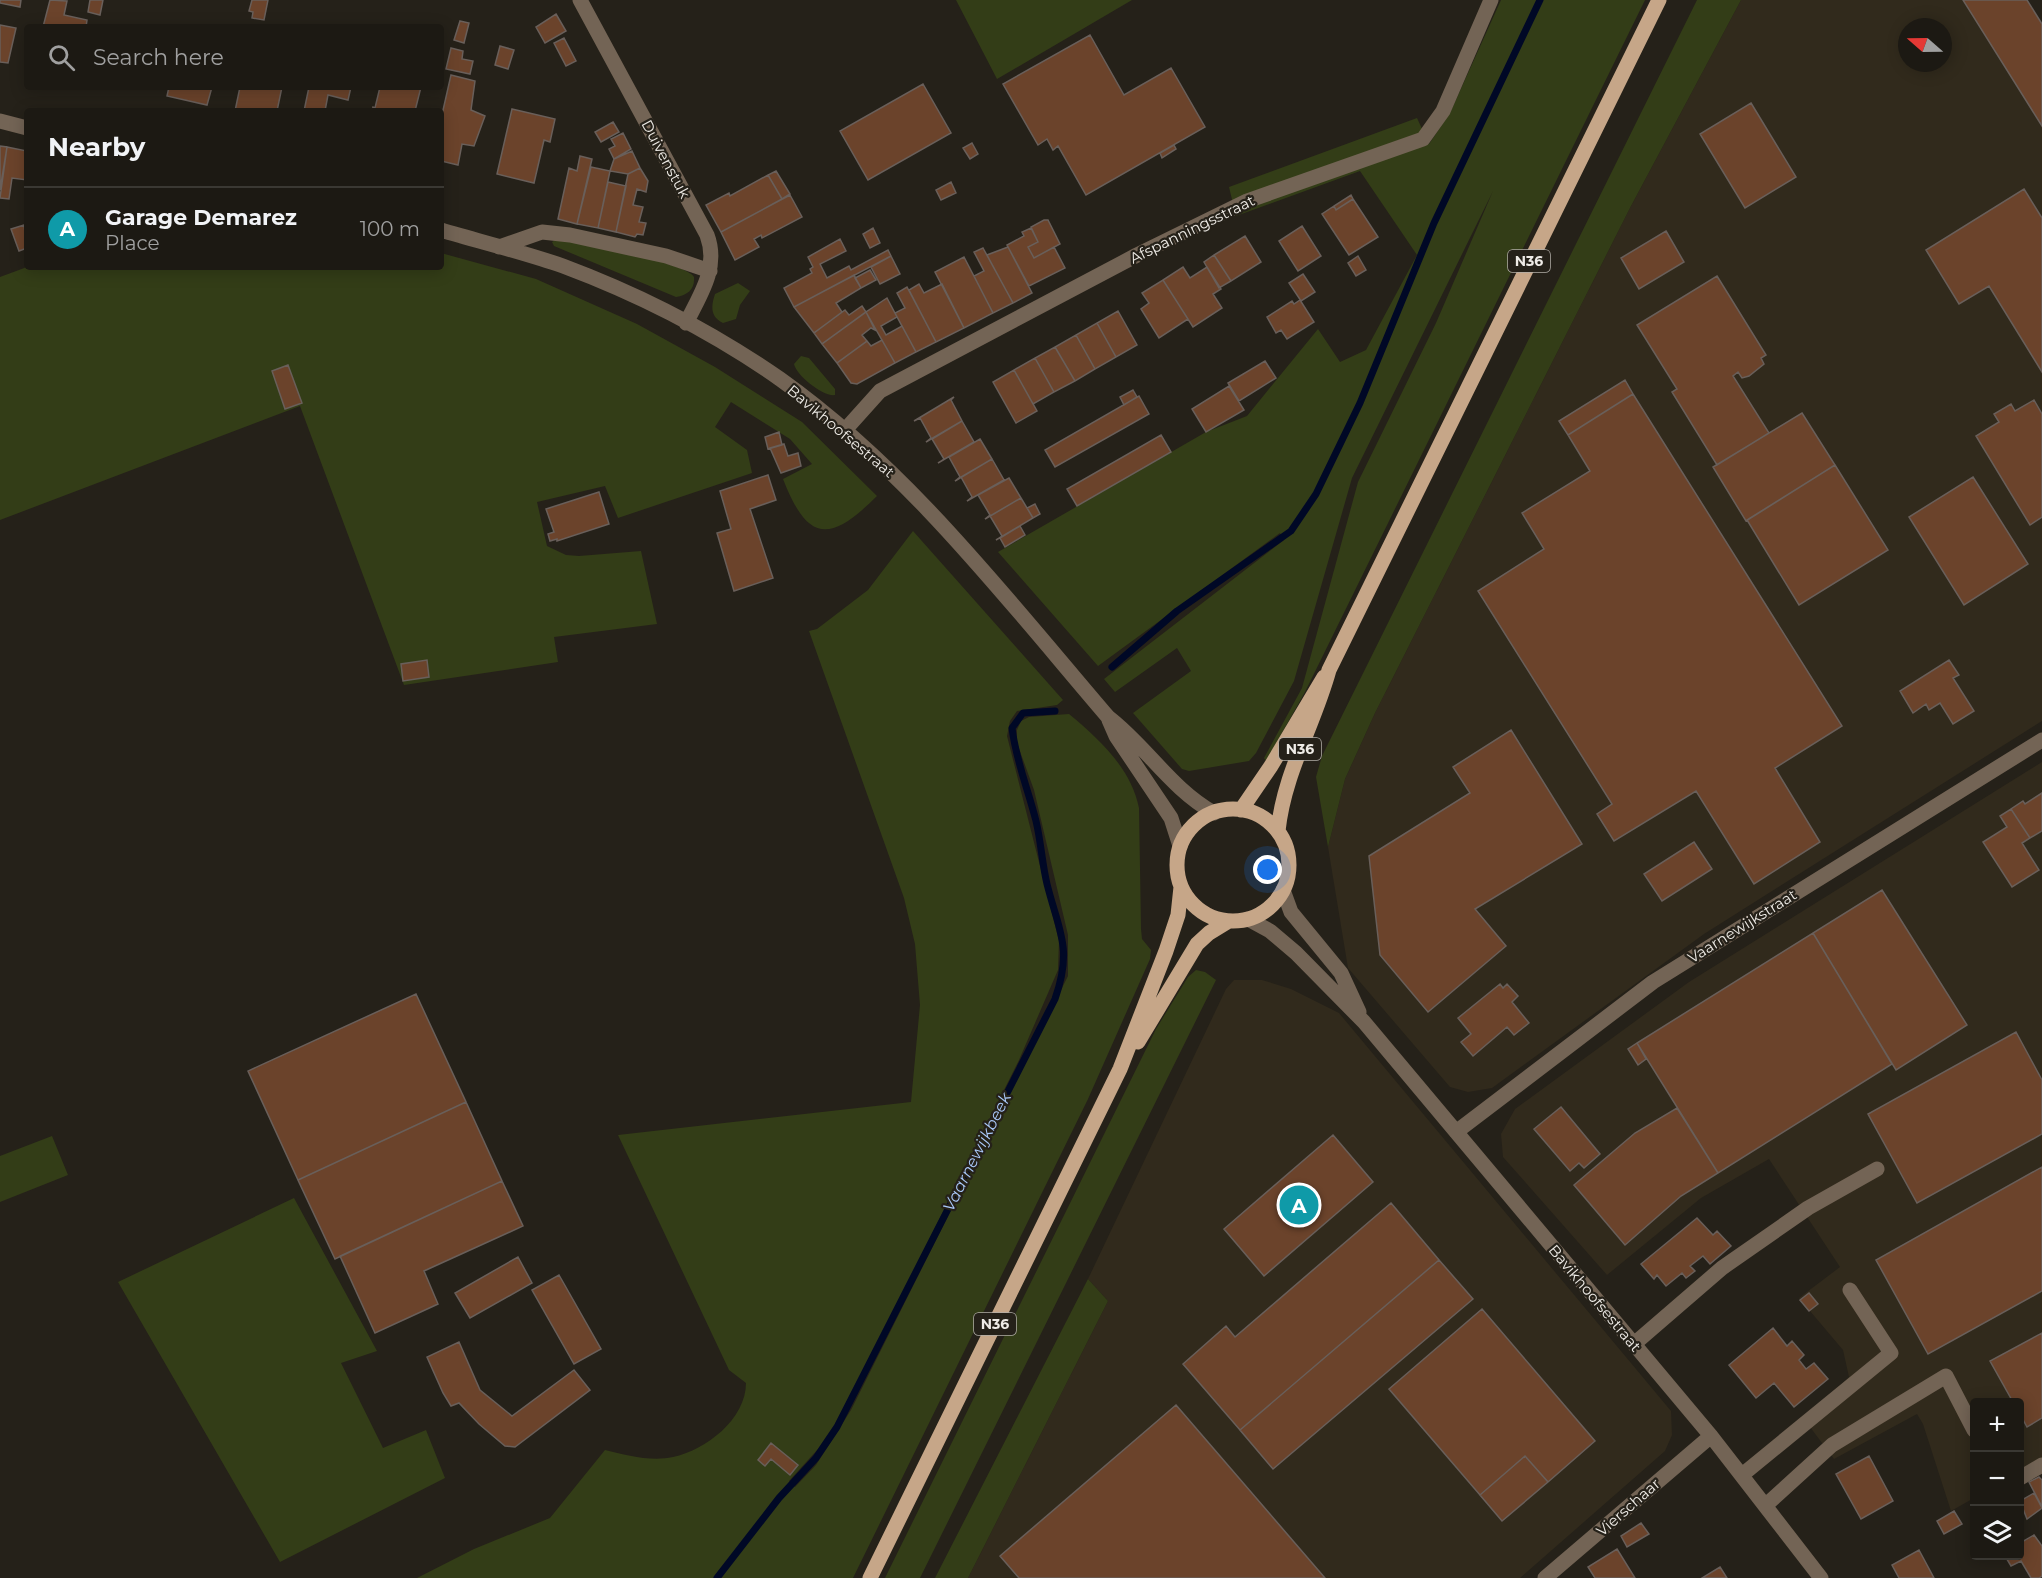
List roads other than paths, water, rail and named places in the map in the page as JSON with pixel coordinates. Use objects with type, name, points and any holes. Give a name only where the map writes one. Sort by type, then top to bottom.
[{"type":"main road","name":"N36","points":[[1240,810],[1271,766],[1313,692],[1329,670],[1659,0]]},
{"type":"main road","name":"N36","points":[[1278,831],[1281,803],[1288,776],[1321,701],[1329,670]]},
{"type":"main road","name":"N36","points":[[870,1578],[1120,1069],[1178,915],[1180,887],[1176,873],[1180,846],[1192,826],[1203,817],[1214,813],[1228,809],[1248,811],[1267,820],[1278,831],[1285,843],[1289,863],[1283,890],[1269,908],[1248,919],[1227,922],[1197,944],[1120,1069]]},
{"type":"main road","points":[[1180,887],[1189,902],[1209,917],[1227,922]]},
{"type":"street","name":"Duivenstuk","points":[[580,0],[707,235],[713,251],[710,271],[686,323]]},
{"type":"street","name":"Afspanningsstraat","points":[[845,430],[880,391],[1137,255],[1247,201],[1423,139],[1443,111],[1491,0]]},
{"type":"street","points":[[0,121],[24,127]]},
{"type":"street","name":"Bavikhoofsestraat","points":[[444,231],[562,266],[686,323],[777,377],[845,430],[928,508],[1107,717],[1121,728],[1192,801],[1214,813]]},
{"type":"street","points":[[500,247],[542,232],[570,234],[666,256],[710,271]]},
{"type":"street","name":"Bavikhoofsestraat","points":[[1107,717],[1116,736],[1171,818],[1180,846]]},
{"type":"street","name":"Vaarnewijkstraat","points":[[1456,1132],[1653,982],[2042,740]]},
{"type":"street","name":"Bavikhoofsestraat","points":[[1283,890],[1291,912],[1341,973],[1364,1023]]},
{"type":"street","name":"Bavikhoofsestraat","points":[[1248,919],[1270,931],[1296,953],[1364,1023],[1711,1436],[1821,1578]]},
{"type":"street","points":[[1634,1344],[1722,1268],[1808,1208],[1877,1169]]},
{"type":"street","points":[[1742,1475],[1891,1353],[1850,1290]]},
{"type":"street","points":[[1766,1505],[1832,1445],[1947,1376],[1970,1422]]},
{"type":"street","name":"Vierschaar","points":[[1545,1578],[1711,1436]]},
{"type":"street","points":[[2024,1475],[2042,1465]]},
{"type":"waterway","points":[[1112,667],[1177,611],[1291,531],[1316,494],[1360,403],[1434,223],[1540,0]]},
{"type":"waterway","name":"Vaarnewijkbeek","points":[[717,1578],[779,1498],[816,1458],[837,1427],[1055,999],[1063,966],[1062,940],[1047,884],[1036,821],[1019,763],[1012,728],[1023,713],[1055,711]]},
{"type":"place","name":"Garage Demarez","points":[[1299,1205]]}]
